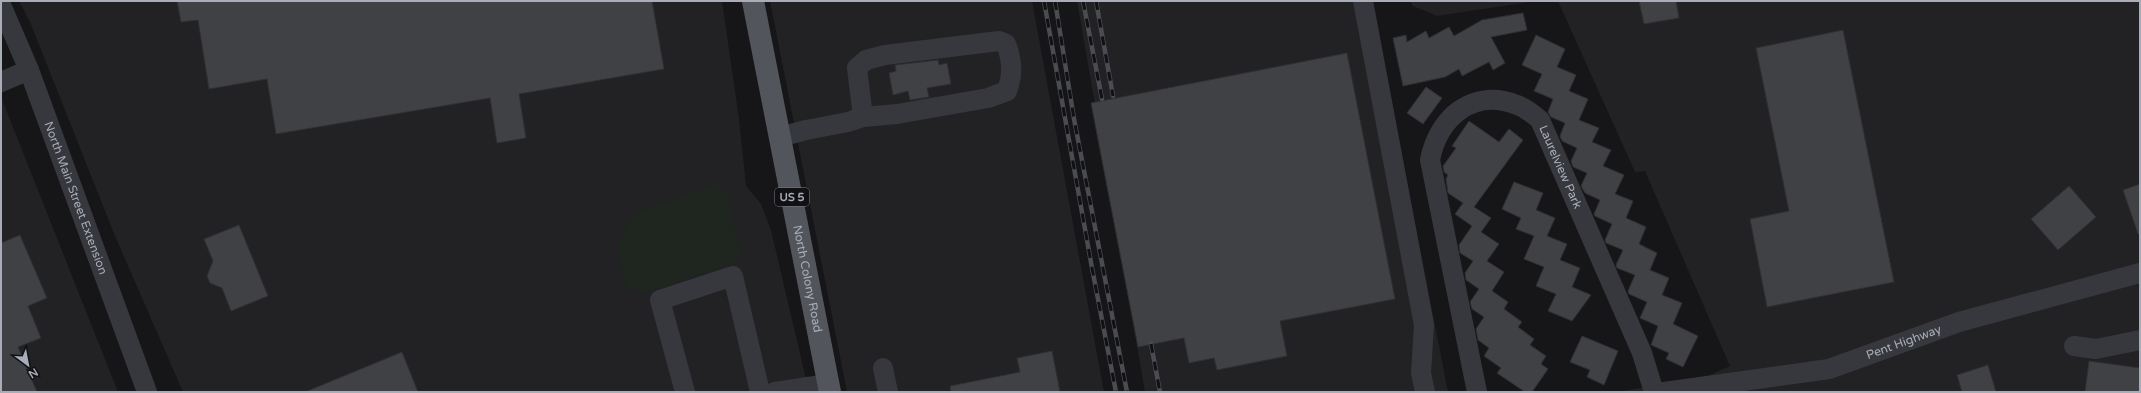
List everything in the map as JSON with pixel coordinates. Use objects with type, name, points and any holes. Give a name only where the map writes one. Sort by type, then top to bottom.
[{"type":"main road","name":"North Colony Road","points":[[753,1],[829,388]]},
{"type":"street","points":[[1363,1],[1424,325],[1421,373],[1425,392]]},
{"type":"street","name":"North Main Street Extension","points":[[1,5],[29,70],[147,392]]},
{"type":"street","points":[[780,137],[806,130],[848,122],[863,117],[897,114],[981,100],[1007,91],[1012,79],[1009,52],[1006,44],[999,41],[885,55],[866,60],[857,68],[863,117]]},
{"type":"street","points":[[1,82],[29,70]]},
{"type":"street","name":"Laurelview Park","points":[[1477,392],[1430,160],[1433,145],[1439,131],[1452,116],[1470,104],[1499,100],[1524,108],[1540,120],[1642,353],[1654,392]]},
{"type":"street","name":"Pent Highway","points":[[1664,392],[1829,369],[1960,322],[2140,273]]},
{"type":"street","points":[[685,392],[660,300],[733,276],[760,392]]},
{"type":"street","points":[[2074,346],[2096,349],[2140,340]]},
{"type":"street","points":[[883,368],[888,392]]},
{"type":"street","points":[[775,392],[829,388]]},
{"type":"shaded area","points":[[19,1],[722,1],[739,119],[746,186],[761,204],[771,230],[809,392],[183,392],[115,236],[30,22]]},
{"type":"shaded area","points":[[770,1],[1032,1],[1104,392],[847,392]]},
{"type":"shaded area","points":[[1077,1],[1372,1],[1448,392],[1145,392]]},
{"type":"shaded area","points":[[1410,1],[1536,1],[1437,16],[1413,6]]},
{"type":"shaded area","points":[[1558,1],[2140,1],[2140,392],[1617,392],[1708,376],[1730,366],[1645,171],[1635,172]]},
{"type":"shaded area","points":[[1,97],[118,392],[1,392]]},
{"type":"shaded area","points":[[719,182],[726,191],[741,255],[732,264],[643,293],[636,289],[628,291],[619,257],[620,239],[630,220],[647,209]]},
{"type":"building","points":[[177,1],[652,1],[664,69],[519,94],[526,138],[497,143],[490,98],[276,134],[267,79],[209,89],[198,20],[181,22]]},
{"type":"building","points":[[1639,1],[1676,1],[1679,18],[1644,24]]},
{"type":"building","points":[[1523,13],[1527,30],[1491,37],[1505,63],[1493,70],[1489,62],[1462,76],[1459,69],[1445,77],[1403,86],[1393,38],[1406,35],[1407,42],[1426,31],[1429,38],[1449,27],[1454,36],[1482,20]]},
{"type":"building","points":[[1843,30],[1894,282],[1767,307],[1750,219],[1789,211],[1756,48]]},
{"type":"building","points":[[1536,35],[1565,49],[1557,67],[1576,75],[1569,91],[1588,99],[1579,120],[1599,128],[1592,142],[1611,150],[1603,166],[1624,175],[1615,194],[1633,201],[1626,218],[1646,227],[1639,244],[1657,253],[1650,270],[1669,278],[1662,295],[1682,303],[1673,324],[1698,336],[1683,367],[1666,359],[1669,353],[1651,345],[1658,326],[1640,318],[1647,302],[1629,294],[1628,291],[1635,275],[1617,268],[1616,265],[1623,250],[1606,243],[1605,240],[1612,224],[1595,216],[1594,214],[1600,200],[1585,193],[1581,186],[1587,173],[1573,167],[1571,161],[1577,148],[1562,141],[1560,136],[1565,123],[1551,117],[1548,112],[1553,99],[1534,91],[1542,74],[1522,65]]},
{"type":"building","points":[[1347,53],[1395,299],[1280,321],[1287,356],[1217,370],[1214,358],[1189,363],[1184,338],[1138,347],[1091,103]]},
{"type":"building","points":[[938,60],[939,65],[947,63],[951,84],[927,88],[929,97],[910,100],[908,91],[893,95],[889,73],[896,71],[895,65]]},
{"type":"building","points":[[1426,87],[1442,98],[1423,124],[1407,113]]},
{"type":"building","points":[[1469,121],[1499,142],[1509,129],[1523,140],[1474,207],[1491,218],[1481,232],[1499,244],[1487,261],[1504,272],[1492,291],[1508,302],[1504,309],[1522,322],[1518,327],[1534,339],[1530,345],[1546,356],[1541,364],[1548,369],[1532,392],[1525,392],[1497,373],[1501,368],[1484,356],[1489,348],[1478,340],[1476,329],[1484,317],[1472,309],[1470,302],[1479,289],[1466,280],[1465,273],[1473,261],[1460,253],[1459,245],[1472,226],[1455,214],[1463,203],[1448,193],[1446,179],[1448,175],[1444,172],[1443,166],[1456,148],[1452,146]]},
{"type":"building","points":[[1514,182],[1543,193],[1536,210],[1555,218],[1547,236],[1567,244],[1560,260],[1580,268],[1572,287],[1591,295],[1572,321],[1548,311],[1556,294],[1536,286],[1544,267],[1524,259],[1534,236],[1516,229],[1521,218],[1502,209]]},
{"type":"building","points":[[2140,184],[2140,234],[2138,234],[2123,190]]},
{"type":"building","points":[[2069,186],[2096,217],[2058,250],[2031,219]]},
{"type":"building","points":[[239,225],[268,296],[231,311],[222,288],[210,283],[207,276],[213,261],[204,239]]},
{"type":"building","points":[[20,235],[47,298],[28,306],[41,338],[18,347],[37,392],[1,392],[1,243]]},
{"type":"building","points":[[1582,336],[1618,351],[1604,385],[1587,377],[1590,370],[1570,362]]},
{"type":"building","points":[[1052,351],[1060,392],[951,392],[950,386],[1020,372],[1017,358]]},
{"type":"building","points":[[402,352],[418,392],[305,392]]},
{"type":"building","points":[[2089,361],[2140,368],[2140,392],[2085,392]]},
{"type":"building","points":[[1988,365],[1996,392],[1962,392],[1957,375]]},
{"type":"railway","points":[[1044,1],[1116,392]]},
{"type":"railway","points":[[1055,1],[1074,119],[1127,392]]},
{"type":"railway","points":[[1083,1],[1102,99]]},
{"type":"railway","points":[[1096,1],[1113,96]]},
{"type":"railway","points":[[1151,344],[1160,392]]}]
